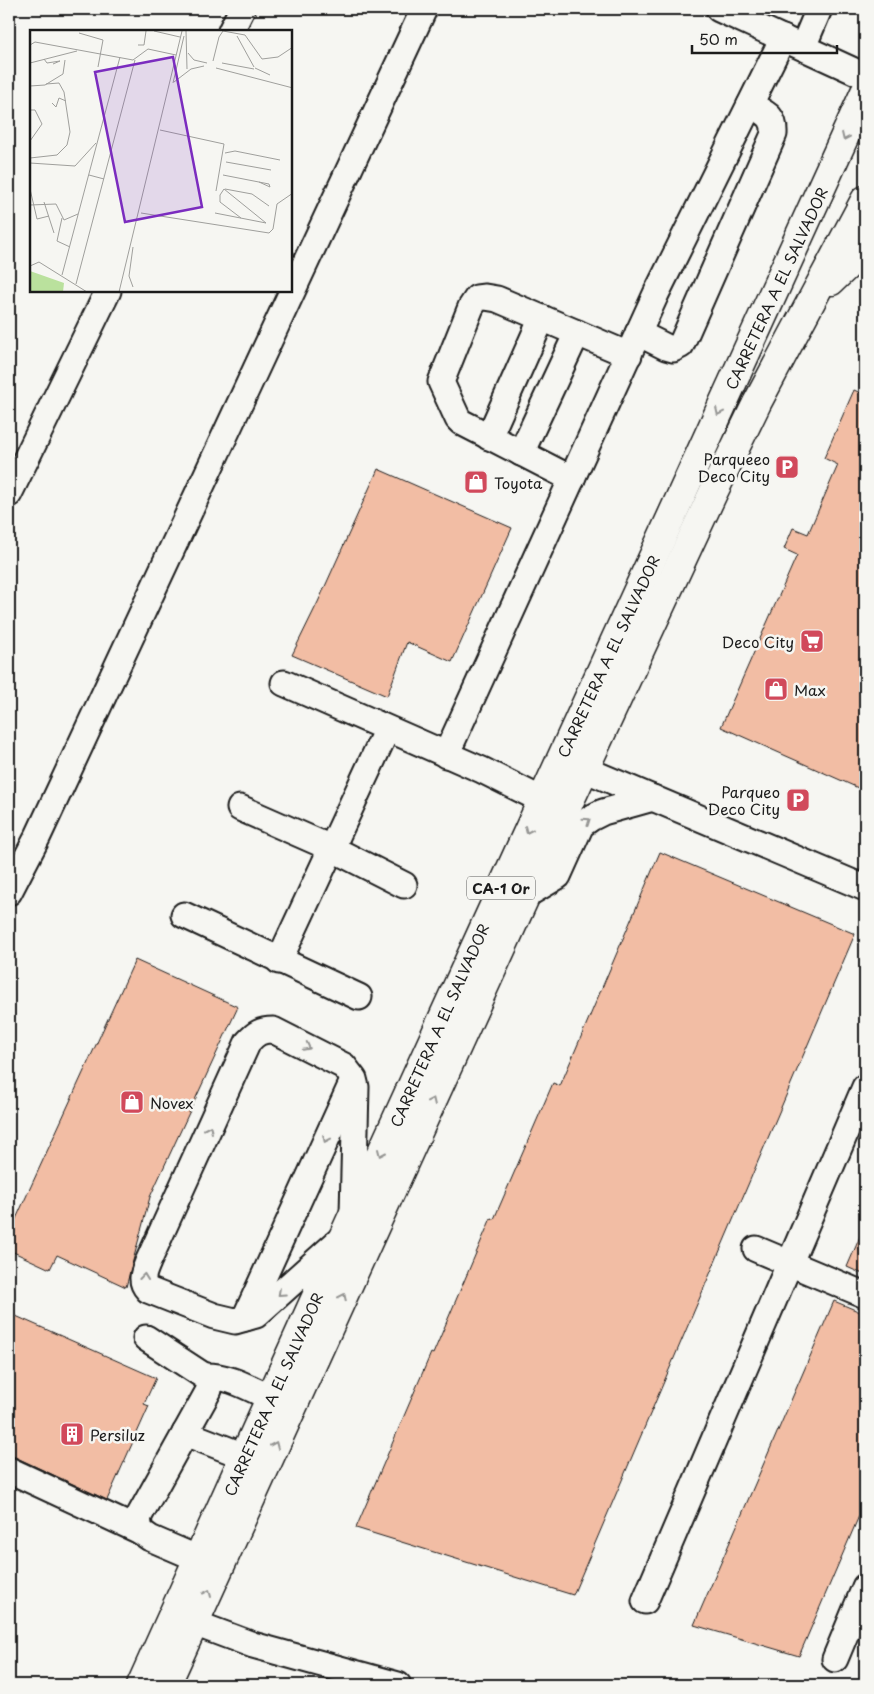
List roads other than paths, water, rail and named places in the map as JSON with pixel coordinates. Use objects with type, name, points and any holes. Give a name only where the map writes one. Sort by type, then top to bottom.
[{"type":"highway","name":"CARRETERA A EL SALVADOR","points":[[141,1685],[865,92]]},
{"type":"highway","name":"CARRETERA A EL SALVADOR","points":[[166,1685],[584,769],[757,403],[865,200]]},
{"type":"highway","points":[[815,296],[852,260],[865,251]]},
{"type":"street","points":[[232,30],[242,9]]},
{"type":"street","points":[[292,292],[424,9]]},
{"type":"street","points":[[720,9],[865,76]]},
{"type":"street","points":[[446,755],[634,344],[750,105],[793,42],[819,9]]},
{"type":"street","points":[[572,479],[461,422],[441,382],[471,307],[477,298],[497,299],[577,333],[673,349],[681,345],[774,134],[774,125],[771,118],[750,105]]},
{"type":"street","points":[[9,494],[108,292]]},
{"type":"street","points":[[9,892],[42,827],[292,292]]},
{"type":"street","points":[[489,437],[542,318]]},
{"type":"street","points":[[520,453],[577,333]]},
{"type":"street","points":[[284,683],[482,770],[542,800]]},
{"type":"street","points":[[279,960],[387,729]]},
{"type":"street","points":[[584,769],[865,888]]},
{"type":"street","points":[[526,895],[558,876],[581,825],[603,812],[653,798]]},
{"type":"street","points":[[240,808],[331,848],[404,885]]},
{"type":"street","points":[[184,915],[359,998]]},
{"type":"street","points":[[263,1030],[273,1030],[344,1066],[354,1079],[356,1087],[348,1226],[256,1316],[235,1320],[214,1316],[148,1290],[143,1286],[142,1277],[148,1262],[248,1042],[255,1035],[263,1030]]},
{"type":"street","points":[[245,1318],[354,1079]]},
{"type":"street","points":[[644,1602],[865,1087]]},
{"type":"street","points":[[756,1249],[865,1295]]},
{"type":"street","points":[[140,1531],[138,1518],[209,1390],[209,1381],[204,1376],[146,1338]]},
{"type":"street","points":[[204,1376],[228,1378],[271,1398]]},
{"type":"street","points":[[185,1432],[244,1456]]},
{"type":"street","points":[[9,1470],[198,1559]]},
{"type":"street","points":[[835,1659],[865,1587]]},
{"type":"street","points":[[194,1623],[253,1645],[398,1685]]},
{"type":"place","name":"Parqueeo Deco City","points":[[787,467]]},
{"type":"place","name":"Toyota","points":[[476,482]]},
{"type":"place","name":"Deco City","points":[[812,641]]},
{"type":"place","name":"Max","points":[[776,689]]},
{"type":"place","name":"Parqueo Deco City","points":[[798,800]]},
{"type":"place","name":"Novex","points":[[132,1102]]},
{"type":"place","name":"Persiluz","points":[[72,1434]]}]
